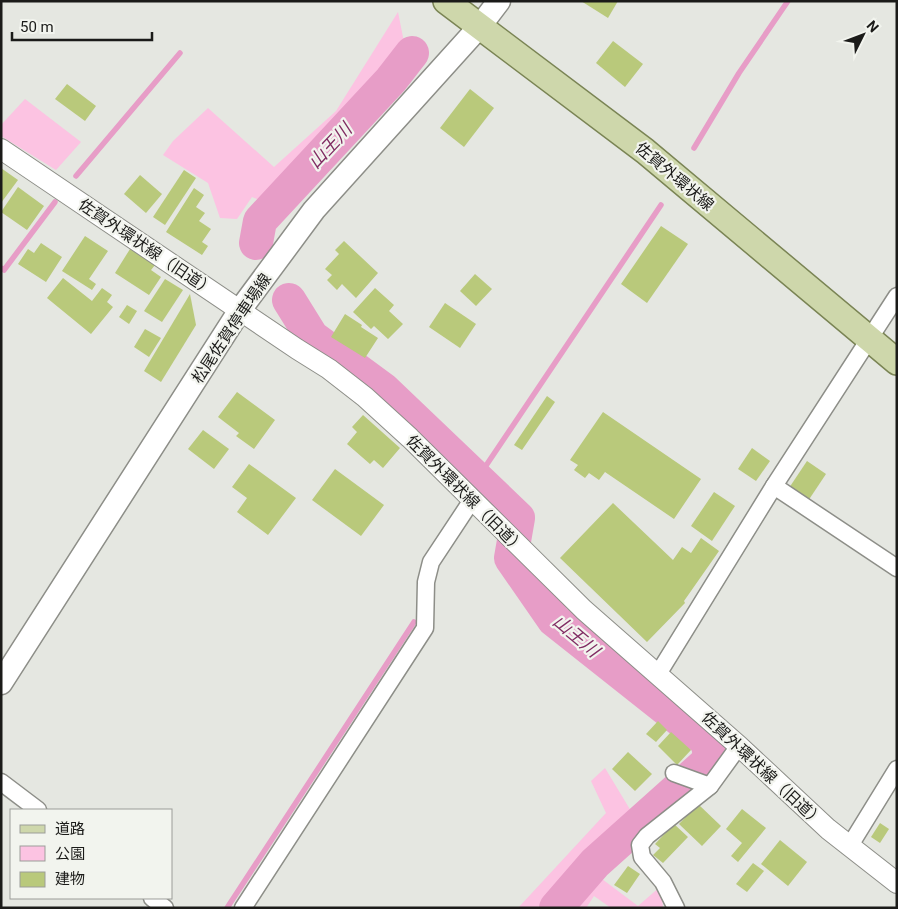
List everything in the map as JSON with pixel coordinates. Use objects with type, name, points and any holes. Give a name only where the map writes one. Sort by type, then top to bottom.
[{"type":"main road","name":"佐賀外環状線","points":[[446,1],[646,151],[897,362]]},
{"type":"main road","name":"松尾佐賀停車場線","points":[[1,683],[240,310],[314,210],[480,26],[499,1]]},
{"type":"street","name":"佐賀外環状線（旧道）","points":[[1,150],[329,369],[365,397],[584,610],[739,746],[828,829],[897,883]]},
{"type":"street","points":[[658,674],[774,486],[897,296]]},
{"type":"street","points":[[774,486],[897,568]]},
{"type":"street","points":[[243,908],[425,628],[426,582],[430,562],[472,500]]},
{"type":"street","points":[[676,908],[663,882],[642,856],[640,846],[647,836],[710,786],[739,746]]},
{"type":"street","points":[[849,847],[897,769]]},
{"type":"street","points":[[674,774],[710,786]]},
{"type":"street","points":[[1,782],[37,809]]},
{"type":"street","points":[[153,899],[165,908]]},
{"type":"green space","points":[[398,12],[404,42],[355,107],[266,203],[252,197],[237,219],[220,218],[208,183],[163,155],[173,141],[208,108],[274,167],[336,111]]},
{"type":"green space","points":[[25,99],[81,142],[56,170],[1,136],[1,125]]},
{"type":"green space","points":[[605,768],[634,816],[537,908],[518,908],[606,813],[591,781]]},
{"type":"green space","points":[[598,876],[638,906],[661,886],[663,908],[611,908],[594,896],[586,908],[567,908]]},
{"type":"building","points":[[581,1],[618,1],[608,18]]},
{"type":"building","points":[[613,41],[643,64],[625,87],[596,63]]},
{"type":"building","points":[[67,84],[96,106],[85,121],[55,99]]},
{"type":"building","points":[[470,89],[494,108],[464,147],[440,128]]},
{"type":"building","points":[[1,168],[18,180],[1,203]]},
{"type":"building","points":[[184,170],[196,178],[165,225],[153,217]]},
{"type":"building","points":[[140,175],[162,194],[146,213],[124,194]]},
{"type":"building","points":[[18,187],[44,206],[27,230],[1,212]]},
{"type":"building","points":[[194,188],[204,195],[196,207],[205,213],[199,221],[211,229],[202,242],[208,246],[202,255],[166,232]]},
{"type":"building","points":[[661,226],[688,244],[647,303],[621,284]]},
{"type":"building","points":[[85,236],[108,251],[89,279],[96,284],[92,290],[62,271]]},
{"type":"building","points":[[344,241],[378,273],[356,298],[342,284],[337,290],[327,280],[332,275],[325,269],[339,254],[335,250]]},
{"type":"building","points":[[41,243],[62,257],[46,282],[18,264],[28,249],[34,253]]},
{"type":"building","points":[[130,249],[155,265],[151,270],[161,277],[149,295],[115,273]]},
{"type":"building","points":[[475,274],[492,289],[476,306],[460,291]]},
{"type":"building","points":[[63,278],[92,301],[102,288],[112,295],[107,302],[113,307],[91,334],[47,298]]},
{"type":"building","points":[[165,279],[183,290],[162,322],[144,311]]},
{"type":"building","points":[[375,288],[394,305],[389,311],[403,324],[388,339],[374,326],[371,329],[353,312]]},
{"type":"building","points":[[190,294],[196,325],[161,382],[144,371]]},
{"type":"building","points":[[445,303],[476,324],[460,348],[429,327]]},
{"type":"building","points":[[127,305],[137,311],[129,324],[119,317]]},
{"type":"building","points":[[345,314],[378,338],[365,358],[331,337]]},
{"type":"building","points":[[145,329],[161,338],[149,357],[134,347]]},
{"type":"building","points":[[237,392],[275,420],[254,449],[236,436],[239,433],[218,417]]},
{"type":"building","points":[[547,396],[555,402],[522,450],[514,445]]},
{"type":"building","points":[[603,412],[701,479],[674,519],[605,472],[599,480],[589,473],[585,478],[574,470],[578,465],[570,460]]},
{"type":"building","points":[[363,415],[400,448],[383,468],[374,460],[370,464],[347,444],[357,432],[352,427]]},
{"type":"building","points":[[203,430],[229,449],[214,469],[188,449]]},
{"type":"building","points":[[752,448],[770,461],[756,481],[738,469]]},
{"type":"building","points":[[807,461],[826,474],[808,501],[789,488]]},
{"type":"building","points":[[249,464],[296,498],[268,535],[237,512],[247,498],[232,487]]},
{"type":"building","points":[[335,469],[384,505],[361,536],[312,500]]},
{"type":"building","points":[[714,492],[735,506],[712,541],[691,526]]},
{"type":"building","points":[[613,503],[673,560],[682,547],[691,553],[701,538],[719,551],[684,601],[685,603],[647,642],[560,558]]},
{"type":"building","points":[[658,721],[667,730],[656,742],[646,734]]},
{"type":"building","points":[[671,732],[691,750],[677,765],[658,746]]},
{"type":"building","points":[[628,752],[652,774],[635,791],[612,769]]},
{"type":"building","points":[[698,804],[721,826],[702,846],[679,824]]},
{"type":"building","points":[[742,809],[766,828],[738,862],[731,856],[742,843],[726,829]]},
{"type":"building","points":[[880,823],[889,829],[880,843],[871,837]]},
{"type":"building","points":[[674,824],[688,837],[663,863],[653,855],[660,848],[655,844]]},
{"type":"building","points":[[780,840],[807,862],[788,886],[761,864]]},
{"type":"building","points":[[753,863],[764,871],[747,892],[736,884]]},
{"type":"building","points":[[628,866],[640,874],[627,893],[614,885]]},
{"type":"waterway","points":[[694,148],[739,73],[788,1]]},
{"type":"waterway","points":[[76,176],[180,53]]},
{"type":"waterway","name":"山王川","points":[[256,243],[260,221],[391,80],[412,53]]},
{"type":"waterway","points":[[1,268],[4,270],[55,202]]},
{"type":"waterway","points":[[477,479],[661,205]]},
{"type":"waterway","name":"山王川","points":[[289,300],[312,337],[384,390],[518,518],[511,558],[554,620],[708,742],[710,760],[595,863],[556,908]]},
{"type":"waterway","points":[[227,908],[414,622]]}]
